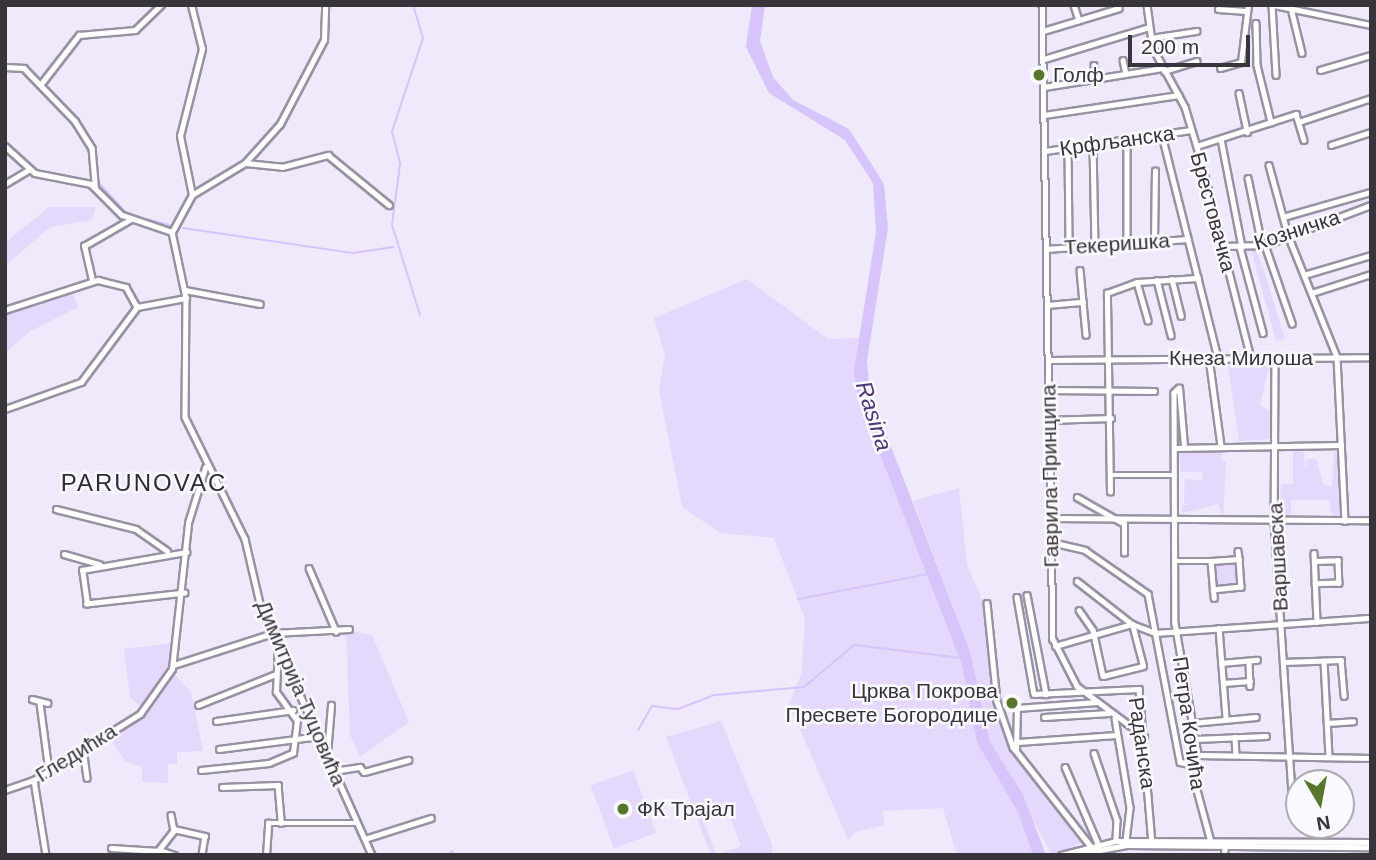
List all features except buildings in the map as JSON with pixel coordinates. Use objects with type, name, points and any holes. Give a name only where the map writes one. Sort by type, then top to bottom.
[{"type":"main road","points":[[1061,855],[1116,841],[1152,842]]},
{"type":"main road","points":[[1211,841],[1291,843]]},
{"type":"main road","points":[[1095,846],[1211,841],[1371,845]]},
{"type":"street","points":[[41,84],[79,35],[135,30],[161,5]]},
{"type":"street","points":[[191,5],[202,48],[180,136],[192,195]]},
{"type":"street","points":[[5,146],[30,169],[95,186],[131,219],[172,232],[192,195],[245,163],[279,124],[328,29],[325,5]]},
{"type":"street","name":"Гаврила Принципа","points":[[1042,5],[1047,420],[1055,646],[1083,692],[1144,736]]},
{"type":"street","points":[[1074,5],[1079,20]]},
{"type":"street","name":"Брестовачка","points":[[1147,5],[1151,38],[1163,69],[1179,94],[1197,146],[1251,358]]},
{"type":"street","points":[[1276,75],[1273,5],[1292,12],[1371,25]]},
{"type":"street","points":[[1043,31],[1111,7],[1119,8]]},
{"type":"street","points":[[1218,9],[1247,8],[1241,62],[1220,68]]},
{"type":"street","points":[[1292,12],[1302,53]]},
{"type":"street","points":[[1256,23],[1257,65],[1272,122]]},
{"type":"street","points":[[1044,59],[1149,27]]},
{"type":"street","points":[[1151,38],[1196,31]]},
{"type":"street","points":[[1320,70],[1371,55]]},
{"type":"street","points":[[1123,60],[1126,74]]},
{"type":"street","points":[[1044,88],[1163,69],[1196,61]]},
{"type":"street","points":[[1094,65],[1096,78]]},
{"type":"street","points":[[5,67],[24,68],[41,84],[92,148],[95,186]]},
{"type":"street","points":[[1239,93],[1247,132]]},
{"type":"street","points":[[1044,115],[1179,94]]},
{"type":"street","points":[[1299,122],[1371,98]]},
{"type":"street","points":[[1197,146],[1296,114],[1304,140]]},
{"type":"street","name":"Крфљанска","points":[[1045,152],[1190,130]]},
{"type":"street","points":[[1331,145],[1371,131]]},
{"type":"street","points":[[1162,135],[1218,358]]},
{"type":"street","points":[[1127,139],[1128,243]]},
{"type":"street","points":[[1221,139],[1241,247],[1263,333]]},
{"type":"street","points":[[1093,144],[1095,245]]},
{"type":"street","points":[[1068,147],[1069,247]]},
{"type":"street","points":[[245,163],[282,167],[328,155],[389,205]]},
{"type":"street","points":[[1269,164],[1288,235],[1337,357],[1345,521]]},
{"type":"street","points":[[5,184],[30,169]]},
{"type":"street","points":[[1154,241],[1155,170]]},
{"type":"street","points":[[1248,178],[1263,245],[1292,323]]},
{"type":"street","points":[[1283,217],[1371,192]]},
{"type":"street","name":"Козничка","points":[[1223,246],[1263,245],[1371,205]]},
{"type":"street","points":[[92,280],[84,246],[131,219]]},
{"type":"street","name":"Димитрија Туцовића","points":[[172,232],[186,298],[182,397],[205,468],[245,539],[273,633],[372,855]]},
{"type":"street","name":"Текеришка","points":[[1046,249],[1188,239]]},
{"type":"street","points":[[1304,275],[1371,256]]},
{"type":"street","points":[[1080,270],[1086,335]]},
{"type":"street","points":[[1312,293],[1371,274]]},
{"type":"street","points":[[1111,492],[1112,390],[1107,293],[1137,282],[1198,278]]},
{"type":"street","points":[[1172,279],[1181,316]]},
{"type":"street","points":[[5,310],[92,280],[126,287],[137,307]]},
{"type":"street","points":[[1157,280],[1171,335]]},
{"type":"street","points":[[1137,282],[1148,320]]},
{"type":"street","points":[[185,290],[260,304]]},
{"type":"street","points":[[5,409],[64,391],[105,357],[137,307],[186,298]]},
{"type":"street","points":[[1046,305],[1083,302]]},
{"type":"street","name":"Кнеза Милоша","points":[[1048,360],[1371,357]]},
{"type":"street","points":[[1209,358],[1222,446]]},
{"type":"street","name":"Варшавска","points":[[1275,358],[1274,522],[1291,769]]},
{"type":"street","name":"Петра Кочића","points":[[1184,446],[1179,388],[1175,475],[1176,631],[1198,755],[1190,764],[1211,841]]},
{"type":"street","name":"Кнеза Милоша","points":[[1048,390],[1154,391]]},
{"type":"street","points":[[1047,420],[1111,418]]},
{"type":"street","points":[[1176,448],[1341,445]]},
{"type":"street","points":[[173,666],[185,593],[186,552],[205,468]]},
{"type":"street","points":[[1111,475],[1175,475]]},
{"type":"street","points":[[200,483],[213,481]]},
{"type":"street","points":[[1077,497],[1123,523]]},
{"type":"street","points":[[56,509],[144,532],[167,551]]},
{"type":"street","points":[[1050,518],[1123,523],[1371,520]]},
{"type":"street","points":[[1123,523],[1124,553]]},
{"type":"street","points":[[1051,542],[1084,550],[1146,591],[1180,762],[1190,764]]},
{"type":"street","points":[[185,593],[87,604],[82,570],[167,551],[186,552]]},
{"type":"street","points":[[1238,551],[1241,587]]},
{"type":"street","points":[[1314,553],[1317,622]]},
{"type":"street","points":[[64,554],[100,564]]},
{"type":"street","points":[[1174,561],[1239,559]]},
{"type":"street","points":[[1338,560],[1339,583]]},
{"type":"street","points":[[1314,561],[1347,560]]},
{"type":"street","points":[[1212,561],[1214,598]]},
{"type":"street","points":[[309,568],[335,631]]},
{"type":"street","points":[[1077,581],[1132,624],[1155,633],[1371,618]]},
{"type":"street","points":[[1315,584],[1348,583]]},
{"type":"street","points":[[1213,590],[1248,587]]},
{"type":"street","points":[[1017,597],[1034,694],[1046,694],[1027,595]]},
{"type":"street","points":[[987,603],[997,701],[1016,752],[1095,846]]},
{"type":"street","points":[[1079,610],[1095,637],[1103,676],[1143,666],[1132,624]]},
{"type":"street","points":[[1055,646],[1095,637],[1132,624]]},
{"type":"street","points":[[1219,628],[1226,717]]},
{"type":"street","points":[[173,666],[186,657],[273,633],[349,629]]},
{"type":"street","points":[[201,770],[279,761],[293,753],[293,710],[276,692],[278,643]]},
{"type":"street","points":[[174,653],[186,657]]},
{"type":"street","points":[[1222,663],[1257,660]]},
{"type":"street","points":[[1283,662],[1341,660],[1344,696]]},
{"type":"street","points":[[1223,683],[1250,684],[1249,661]]},
{"type":"street","points":[[1324,661],[1329,756]]},
{"type":"street","name":"Гледићка","points":[[5,790],[34,780],[143,711],[173,666]]},
{"type":"street","points":[[198,705],[276,674]]},
{"type":"street","name":"Раданска","points":[[1046,694],[1138,688],[1152,842]]},
{"type":"street","points":[[32,699],[48,703]]},
{"type":"street","points":[[40,702],[49,771]]},
{"type":"street","points":[[1016,752],[1017,708],[1098,702]]},
{"type":"street","points":[[327,754],[331,705]]},
{"type":"street","points":[[216,721],[293,710]]},
{"type":"street","points":[[1044,717],[1113,715],[1130,808],[1126,841]]},
{"type":"street","points":[[1192,723],[1226,717],[1256,717]]},
{"type":"street","points":[[1327,723],[1353,721]]},
{"type":"street","points":[[1018,742],[1116,735]]},
{"type":"street","points":[[219,749],[319,736]]},
{"type":"street","points":[[1195,739],[1266,736]]},
{"type":"street","points":[[1235,737],[1236,755]]},
{"type":"street","points":[[83,749],[87,778]]},
{"type":"street","points":[[1094,753],[1117,820],[1116,841]]},
{"type":"street","points":[[1198,755],[1371,758]]},
{"type":"street","points":[[334,771],[360,767],[364,772],[408,760]]},
{"type":"street","points":[[1065,766],[1095,846]]},
{"type":"street","points":[[34,780],[46,855]]},
{"type":"street","points":[[222,787],[278,785],[281,823]]},
{"type":"street","points":[[157,852],[174,829],[171,815]]},
{"type":"street","points":[[365,839],[430,818]]},
{"type":"street","points":[[265,855],[268,823],[357,823]]},
{"type":"street","points":[[174,829],[205,836],[202,855]]},
{"type":"street","points":[[1224,855],[1225,843]]},
{"type":"street","points":[[1287,855],[1291,843]]},
{"type":"street","points":[[111,848],[174,855]]},
{"type":"shaded area","points":[[49,207],[96,207],[92,220],[50,227],[5,266],[5,243]]},
{"type":"shaded area","points":[[1256,249],[1285,339],[1276,340],[1251,250]]},
{"type":"shaded area","points":[[747,279],[828,339],[859,338],[858,398],[962,665],[977,743],[1018,812],[1033,855],[957,855],[943,808],[883,811],[884,825],[855,832],[848,840],[789,704],[802,672],[805,618],[774,538],[721,533],[682,507],[659,390],[665,355],[654,318]]},
{"type":"shaded area","points":[[73,294],[78,307],[29,332],[5,353],[5,313]]},
{"type":"shaded area","points":[[1228,365],[1269,366],[1260,405],[1273,414],[1273,439],[1239,441]]},
{"type":"shaded area","points":[[1226,448],[1220,458],[1226,463],[1223,518],[1218,504],[1182,513],[1182,505],[1193,504],[1184,504],[1185,478],[1202,481],[1203,472],[1181,472],[1179,453]]},
{"type":"shaded area","points":[[1293,451],[1304,452],[1305,471],[1307,459],[1316,459],[1324,485],[1332,486],[1334,452],[1340,452],[1343,516],[1332,517],[1329,500],[1291,500],[1291,517],[1280,518],[1281,484],[1293,484]]},
{"type":"shaded area","points":[[959,488],[967,565],[983,601],[994,700],[1009,750],[1087,841],[1052,855],[990,742],[970,651],[913,501]]},
{"type":"shaded area","points":[[1226,561],[1236,565],[1240,575],[1236,585],[1226,589],[1216,585],[1212,575],[1216,565]]},
{"type":"shaded area","points":[[346,630],[372,635],[409,722],[360,757],[350,735]]},
{"type":"shaded area","points":[[171,643],[169,668],[142,707],[130,697],[124,649]]},
{"type":"shaded area","points":[[172,672],[191,692],[203,751],[177,752],[177,764],[168,764],[168,783],[142,782],[142,767],[125,761],[108,736],[140,717]]},
{"type":"shaded area","points":[[721,721],[772,845],[772,855],[718,855],[741,846],[728,812],[704,821],[716,855],[711,855],[666,737]]},
{"type":"shaded area","name":"ФК Трајал","points":[[633,770],[656,833],[614,848],[591,785]]},
{"type":"water","name":"Rasina","points":[[752,5],[765,5],[760,41],[773,77],[793,100],[849,129],[884,184],[888,228],[867,361],[870,392],[970,651],[990,742],[1023,795],[1046,855],[1033,855],[1018,812],[977,743],[962,665],[858,398],[854,371],[876,232],[873,183],[845,140],[769,93],[746,47]]},
{"type":"waterway","points":[[413,5],[423,38],[392,131],[400,164],[392,225],[420,315]]},
{"type":"waterway","points":[[99,183],[127,214],[170,225]]},
{"type":"waterway","points":[[183,228],[353,253],[394,247]]},
{"type":"waterway","points":[[798,599],[929,574]]},
{"type":"waterway","points":[[638,730],[652,706],[678,709],[715,695],[804,687],[854,645],[961,658]]},
{"type":"waterway","points":[[447,855],[453,851]]},
{"type":"place","name":"Голф","points":[[1039,75]]},
{"type":"place","name":"Црква Покрова Пресвете Богородице","points":[[1012,703]]},
{"type":"place","name":"ФК Трајал","points":[[623,809]]},
{"type":"district","name":"PARUNOVAC","points":[[144,483]]}]
